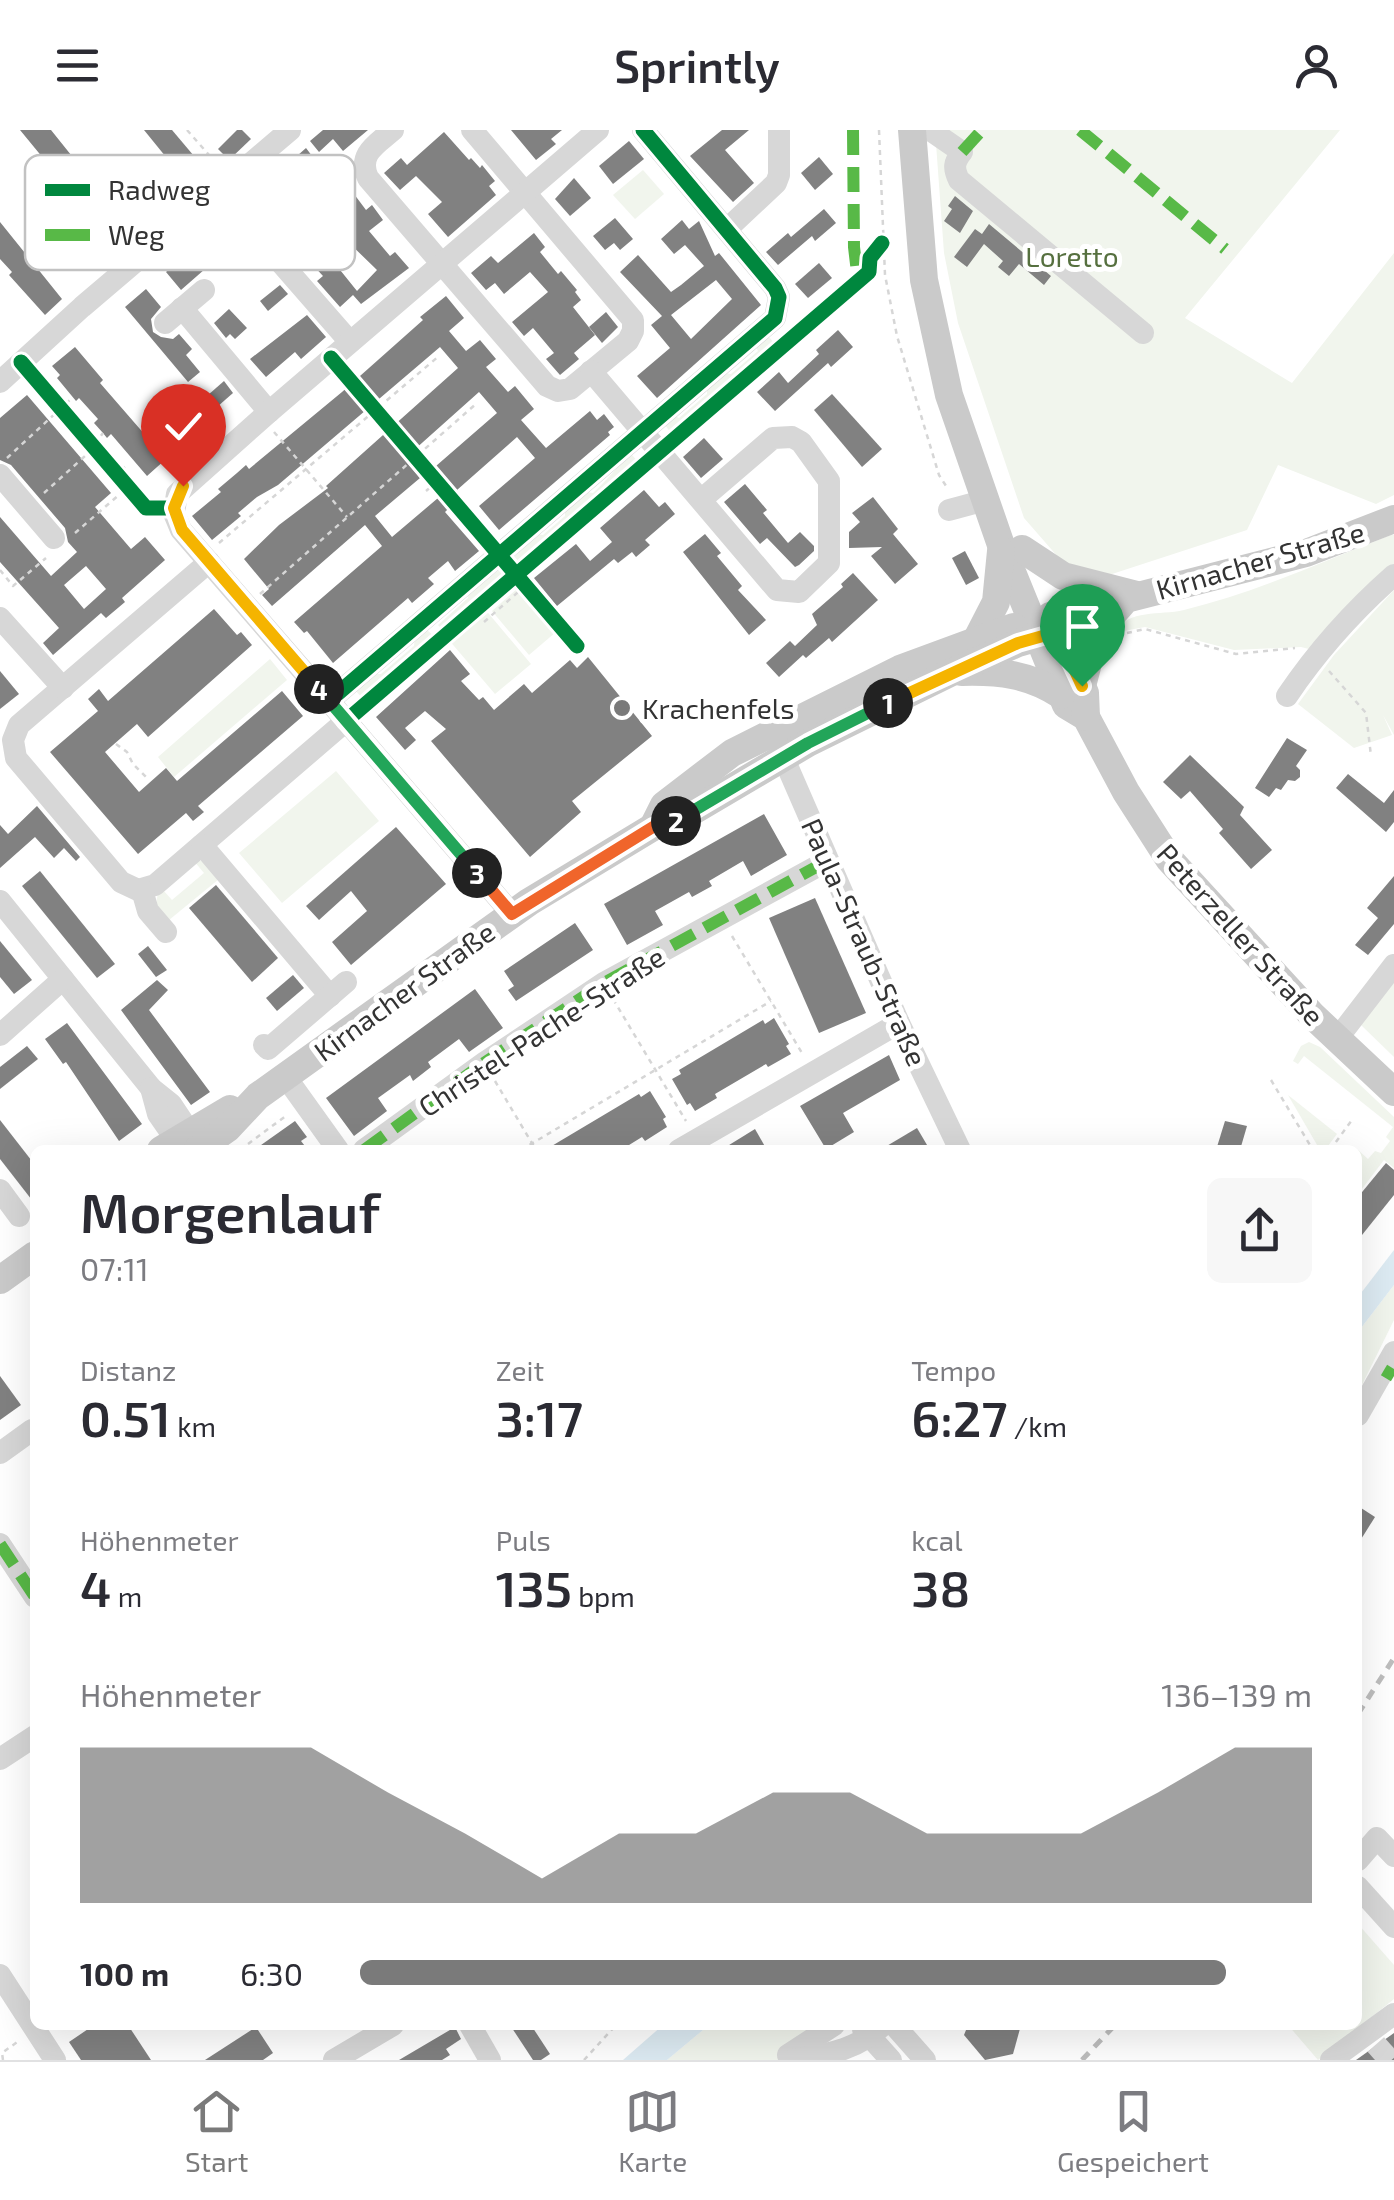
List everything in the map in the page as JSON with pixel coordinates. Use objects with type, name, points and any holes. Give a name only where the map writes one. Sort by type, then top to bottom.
[{"type":"main road","points":[[912,130],[919,234],[932,323],[949,395],[984,494],[1012,547],[1122,611],[1092,648],[1071,691],[994,671],[950,673]]},
{"type":"main road","name":"Kirnacher Straße","points":[[188,1145],[512,914],[653,827],[676,821],[808,743],[1018,643],[1044,626],[1110,598],[1122,611],[1306,553],[1394,519]]},
{"type":"main road","points":[[977,639],[996,602],[1012,547]]},
{"type":"main road","name":"Peterzeller Straße","points":[[1012,547],[1071,691],[1066,705],[1086,718],[1116,776],[1169,860],[1238,938],[1337,1040],[1394,1092]]},
{"type":"main road","name":"Kirnacher Straße","points":[[653,827],[664,805],[708,768],[772,733],[900,669],[977,639],[1044,626]]},
{"type":"main road","points":[[0,1280],[30,1258]]},
{"type":"street","points":[[261,155],[290,130]]},
{"type":"street","points":[[393,130],[366,154],[364,172],[546,386],[558,392],[570,390],[628,341],[633,320],[472,130]]},
{"type":"street","points":[[512,914],[247,605],[210,556],[176,522],[174,503],[183,486],[598,130]]},
{"type":"street","points":[[329,702],[775,318],[779,297],[775,288],[643,130]]},
{"type":"street","points":[[727,229],[776,183],[780,175],[778,130]]},
{"type":"street","points":[[930,130],[962,152],[955,161],[958,180],[1143,333]]},
{"type":"street","points":[[0,382],[128,270]]},
{"type":"street","points":[[288,270],[350,342]]},
{"type":"street","points":[[204,290],[173,315],[261,418]]},
{"type":"street","points":[[592,371],[777,590],[799,592],[830,562],[829,482],[800,442],[792,437],[773,438],[702,499]]},
{"type":"street","points":[[0,474],[54,538]]},
{"type":"street","points":[[952,504],[984,494]]},
{"type":"street","points":[[210,556],[19,726],[13,740],[16,758],[122,882],[142,890],[155,885],[346,721]]},
{"type":"street","points":[[1287,696],[1315,654],[1356,608],[1394,575]]},
{"type":"street","points":[[0,618],[63,688]]},
{"type":"street","name":"Paula-Straub-Straße","points":[[772,733],[899,1023],[958,1145]]},
{"type":"street","points":[[708,768],[722,795]]},
{"type":"street","points":[[202,845],[338,989],[268,1049],[264,1045]]},
{"type":"street","name":"Christel-Pache-Straße","points":[[371,1145],[484,1062],[604,982],[827,861]]},
{"type":"street","points":[[142,890],[148,911],[166,932]]},
{"type":"street","points":[[0,901],[151,1088],[171,1104],[187,1145]]},
{"type":"street","name":"Peterzeller Straße","points":[[1337,1040],[1394,965]]},
{"type":"street","points":[[0,1035],[63,979]]},
{"type":"street","points":[[688,1145],[899,1023]]},
{"type":"street","points":[[285,1076],[334,1145]]},
{"type":"street","points":[[0,1190],[20,1216]]},
{"type":"street","points":[[1362,1408],[1394,1352]]},
{"type":"street","points":[[0,1453],[30,1431]]},
{"type":"street","points":[[0,1544],[30,1590]]},
{"type":"street","points":[[0,1758],[30,1739]]},
{"type":"street","points":[[1362,1855],[1376,1838],[1394,1856]]},
{"type":"street","points":[[1362,1891],[1394,1927]]},
{"type":"street","points":[[0,1975],[30,2021]]},
{"type":"street","points":[[1331,2060],[1394,2014]]},
{"type":"street","points":[[36,2030],[55,2060]]},
{"type":"street","points":[[334,2060],[385,2030]]},
{"type":"street","points":[[473,2030],[490,2060]]},
{"type":"street","points":[[781,2060],[826,2030]]},
{"type":"street","points":[[792,2060],[846,2051],[870,2030]]},
{"type":"street","points":[[872,2030],[890,2060]]},
{"type":"street","points":[[898,2030],[925,2060]]},
{"type":"path","points":[[187,130],[208,155]]},
{"type":"path","points":[[879,130],[884,275],[897,336],[939,476],[952,504]]},
{"type":"path","points":[[210,556],[438,356]]},
{"type":"path","points":[[0,464],[72,398]]},
{"type":"path","points":[[247,605],[478,403]]},
{"type":"path","points":[[261,418],[348,518]]},
{"type":"path","points":[[28,507],[94,446],[102,433]]},
{"type":"path","points":[[88,439],[93,434],[98,440]]},
{"type":"path","points":[[108,463],[113,458],[122,469]]},
{"type":"path","points":[[117,474],[128,464]]},
{"type":"path","points":[[426,491],[437,482]]},
{"type":"path","points":[[484,622],[525,586]]},
{"type":"path","points":[[1122,611],[1146,629],[1236,654],[1295,648],[1315,654],[1366,714],[1371,756]]},
{"type":"path","points":[[116,744],[148,779]]},
{"type":"path","points":[[720,917],[814,1072]]},
{"type":"path","points":[[604,982],[656,1070],[688,1145]]},
{"type":"path","points":[[529,1145],[771,1001]]},
{"type":"path","points":[[484,1062],[532,1143]]},
{"type":"path","points":[[1271,1080],[1310,1145]]},
{"type":"path","points":[[247,1145],[304,1102]]},
{"type":"path","points":[[1334,1145],[1352,1120]]},
{"type":"path","points":[[3,2060],[1,2053],[34,2030]]},
{"type":"path","points":[[584,2060],[611,2030]]},
{"type":"green space","name":"Loretto","points":[[935,130],[1340,130],[1185,318],[1292,383],[1394,253],[1394,495],[1376,504],[1278,465],[1247,530],[1109,575],[1065,565],[1024,518],[958,323],[944,253]]},
{"type":"green space","points":[[643,170],[664,194],[635,219],[613,195]]},
{"type":"green space","points":[[768,336],[778,347],[674,437],[665,425],[707,394],[707,388],[725,373],[731,374],[758,351],[756,347]]},
{"type":"green space","points":[[631,454],[641,465],[516,572],[509,562],[537,534],[543,535],[565,516],[565,510],[586,492],[593,493]]},
{"type":"green space","points":[[1391,535],[1394,564],[1352,602],[1313,650],[1234,650],[1145,627],[1113,633],[1136,616],[1184,610],[1237,595]]},
{"type":"green space","points":[[503,567],[511,577],[445,633],[438,625],[468,598],[469,592]]},
{"type":"green space","points":[[518,588],[556,632],[529,655],[492,611]]},
{"type":"green space","points":[[1394,590],[1394,735],[1383,715],[1392,735],[1354,748],[1298,704],[1334,655]]},
{"type":"green space","points":[[484,608],[531,664],[495,694],[448,639]]},
{"type":"green space","points":[[427,630],[438,640],[365,701],[354,689],[373,674],[381,674],[414,646],[415,637]]},
{"type":"green space","points":[[270,659],[287,680],[174,777],[158,757]]},
{"type":"green space","points":[[336,771],[379,821],[282,903],[239,853]]},
{"type":"green space","points":[[194,861],[203,861],[219,879],[169,920],[156,905],[158,892],[162,889],[172,900],[204,873]]},
{"type":"green space","points":[[1394,974],[1394,1057],[1360,1024]]},
{"type":"green space","points":[[1309,1042],[1320,1047],[1394,1117],[1394,1168],[1384,1160],[1362,1189],[1362,1154],[1368,1159],[1375,1151],[1381,1153],[1390,1141],[1386,1137],[1393,1127],[1304,1056],[1298,1064],[1293,1061],[1301,1046]]},
{"type":"green space","points":[[1288,1095],[1337,1134],[1329,1145],[1317,1145]]},
{"type":"green space","points":[[1394,1285],[1394,1320],[1362,1385],[1362,1327]]},
{"type":"green space","points":[[1362,1929],[1394,1965],[1394,1999],[1362,2025]]},
{"type":"green space","points":[[703,2030],[808,2030],[780,2060],[667,2060]]},
{"type":"green space","points":[[1292,2030],[1355,2030],[1318,2060]]},
{"type":"shaded area","points":[[1394,1250],[1394,1285],[1362,1327],[1362,1292]]},
{"type":"shaded area","points":[[657,2030],[703,2030],[667,2060],[623,2060]]},
{"type":"building","points":[[20,130],[51,130],[71,155],[41,155]]},
{"type":"building","points":[[144,130],[172,130],[193,155],[164,155]]},
{"type":"building","points":[[237,130],[251,139],[234,155],[224,155],[218,149]]},
{"type":"building","points":[[323,130],[368,130],[343,151],[333,139],[319,152],[310,141]]},
{"type":"building","points":[[511,130],[562,130],[551,139],[556,144],[536,160]]},
{"type":"building","points":[[722,130],[749,130],[725,150],[754,183],[733,202],[690,156]]},
{"type":"building","points":[[444,132],[469,160],[480,168],[482,165],[495,181],[489,186],[496,195],[448,237],[428,214],[442,202],[416,176],[400,190],[384,173],[401,158],[407,165]]},
{"type":"building","points":[[629,141],[644,159],[613,184],[599,166]]},
{"type":"building","points":[[819,157],[833,174],[815,190],[801,173]]},
{"type":"building","points":[[574,178],[591,198],[570,216],[555,199]]},
{"type":"building","points":[[355,195],[366,210],[372,205],[383,220],[369,231],[390,256],[395,252],[409,268],[361,304],[353,295],[340,307],[317,281],[323,276],[317,270],[340,270],[357,291],[377,270],[355,249]]},
{"type":"building","points":[[955,196],[973,211],[960,233],[944,221]]},
{"type":"building","points":[[824,209],[836,223],[815,241],[812,236],[778,265],[766,252]]},
{"type":"building","points":[[615,218],[633,239],[620,250],[614,243],[605,250],[593,236]]},
{"type":"building","points":[[682,220],[689,229],[699,221],[715,256],[719,253],[761,305],[657,398],[637,376],[670,348],[651,325],[662,316],[620,272],[638,255],[671,292],[704,266],[685,245],[674,254],[661,239]],"holes":[[[716,280],[732,299],[691,339],[671,315]]]},
{"type":"building","points":[[0,222],[25,253],[25,270],[39,270],[62,299],[45,315],[9,275],[12,272],[0,259]]},
{"type":"building","points":[[989,224],[1051,276],[1044,285],[1019,264],[1009,276],[998,267],[1003,261],[984,244],[967,267],[954,257],[975,229],[982,234]]},
{"type":"building","points":[[534,233],[545,247],[540,252],[577,290],[581,300],[573,307],[595,335],[574,353],[579,359],[560,375],[546,359],[554,353],[533,328],[524,336],[512,322],[548,292],[530,272],[504,294],[495,283],[486,290],[471,273],[491,256],[498,263]]},
{"type":"building","points":[[819,263],[832,278],[808,298],[795,284]]},
{"type":"building","points":[[168,270],[204,270],[181,290]]},
{"type":"building","points":[[280,285],[288,294],[268,311],[260,301]]},
{"type":"building","points":[[146,289],[161,307],[151,319],[153,332],[173,339],[179,334],[192,349],[186,355],[200,372],[188,382],[125,307]]},
{"type":"building","points":[[446,296],[464,318],[449,331],[466,351],[480,340],[496,359],[486,367],[508,392],[515,386],[534,409],[521,420],[546,448],[590,411],[597,420],[604,414],[614,427],[608,432],[610,435],[499,530],[479,506],[535,458],[517,437],[457,490],[436,466],[497,413],[479,392],[404,459],[420,478],[375,516],[392,537],[438,498],[448,509],[445,512],[479,551],[455,571],[448,561],[428,578],[434,584],[412,603],[408,598],[333,663],[307,631],[304,633],[294,622],[382,546],[365,525],[272,606],[262,595],[269,589],[244,559],[458,368],[440,347],[278,485],[238,513],[241,516],[212,540],[192,516],[246,465],[249,469],[342,392]]},
{"type":"building","points":[[229,309],[247,328],[235,339],[230,334],[226,338],[214,323]]},
{"type":"building","points":[[606,312],[618,327],[602,343],[589,327]]},
{"type":"building","points":[[307,315],[326,337],[301,359],[295,352],[266,377],[250,359]]},
{"type":"building","points":[[838,330],[853,347],[831,367],[828,363],[775,411],[757,392],[779,372],[788,383]]},
{"type":"building","points":[[75,347],[103,380],[100,383],[166,459],[147,476],[111,434],[107,438],[94,423],[98,419],[57,378],[60,375],[52,366]]},
{"type":"building","points":[[224,381],[233,393],[193,428],[183,417]]},
{"type":"building","points":[[832,394],[882,449],[862,467],[814,410]]},
{"type":"building","points":[[27,395],[111,493],[95,507],[131,549],[145,537],[165,560],[122,598],[125,602],[106,618],[101,613],[53,655],[43,643],[59,628],[0,562],[0,517],[51,576],[77,552],[68,542],[65,528],[11,465],[0,460],[0,418]],"holes":[[[86,566],[106,589],[84,609],[64,585]]]},
{"type":"building","points":[[704,438],[723,459],[701,478],[683,457]]},
{"type":"building","points":[[745,484],[788,543],[800,532],[814,546],[814,551],[799,565],[795,567],[767,538],[760,544],[724,502]]},
{"type":"building","points":[[644,490],[659,507],[665,502],[675,514],[645,540],[650,545],[636,557],[632,552],[618,563],[614,559],[557,606],[534,578],[576,544],[590,561],[612,542],[600,528]]},
{"type":"building","points":[[873,497],[898,529],[893,534],[918,564],[895,584],[871,556],[882,547],[849,548],[849,532],[860,522],[852,513]]},
{"type":"building","points":[[705,534],[742,586],[738,590],[766,620],[749,635],[683,552]]},
{"type":"building","points":[[965,551],[979,578],[966,585],[952,558]]},
{"type":"building","points":[[853,573],[878,600],[832,642],[829,638],[806,658],[803,655],[779,677],[766,663],[790,641],[795,646],[817,625],[812,614]]},
{"type":"building","points":[[214,609],[237,635],[241,632],[252,645],[148,737],[137,724],[105,752],[139,792],[166,768],[177,781],[282,691],[303,716],[198,806],[204,812],[193,821],[186,813],[138,854],[50,752],[98,711],[88,699],[99,689],[108,701]]},
{"type":"building","points":[[450,650],[470,674],[461,681],[494,710],[524,684],[532,693],[570,660],[577,668],[588,657],[652,736],[572,801],[581,812],[530,857],[431,741],[446,729],[425,711],[405,728],[416,740],[405,750],[376,717]]},
{"type":"building","points":[[0,671],[19,694],[0,709]]},
{"type":"building","points":[[1287,738],[1307,750],[1296,766],[1300,777],[1288,780],[1269,797],[1255,788]]},
{"type":"building","points":[[1190,755],[1244,807],[1240,815],[1272,850],[1251,869],[1219,833],[1223,829],[1190,791],[1181,799],[1163,782]]},
{"type":"building","points":[[1348,774],[1384,803],[1394,790],[1394,822],[1386,832],[1336,788]]},
{"type":"building","points":[[37,806],[80,857],[76,861],[64,848],[54,858],[35,837],[0,868],[0,825],[8,834]]},
{"type":"building","points":[[764,814],[787,855],[751,876],[743,861],[709,881],[712,886],[692,897],[689,892],[655,911],[663,925],[627,945],[604,904]]},
{"type":"building","points":[[396,827],[446,884],[351,965],[332,942],[367,911],[351,891],[319,920],[306,906]]},
{"type":"building","points":[[40,871],[115,964],[97,978],[22,886]]},
{"type":"building","points":[[1394,876],[1394,924],[1368,955],[1355,945],[1378,918],[1367,908]]},
{"type":"building","points":[[216,885],[278,958],[252,982],[189,908]]},
{"type":"building","points":[[815,898],[866,1013],[819,1033],[769,918]]},
{"type":"building","points":[[575,923],[593,950],[516,1001],[508,990],[514,986],[504,971]]},
{"type":"building","points":[[0,941],[32,980],[14,994],[0,977]]},
{"type":"building","points":[[148,946],[167,970],[156,977],[138,954]]},
{"type":"building","points":[[293,975],[304,988],[277,1011],[266,998]]},
{"type":"building","points":[[157,980],[168,990],[149,1010],[210,1092],[191,1105],[121,1010]]},
{"type":"building","points":[[475,989],[503,1028],[469,1052],[459,1039],[428,1062],[431,1067],[413,1081],[410,1075],[378,1098],[387,1111],[354,1136],[326,1098]]},
{"type":"building","points":[[774,1018],[791,1054],[715,1094],[717,1098],[695,1111],[690,1103],[687,1105],[672,1079],[681,1074],[679,1070],[763,1020],[765,1024]]},
{"type":"building","points":[[67,1023],[142,1124],[119,1141],[66,1062],[63,1064],[45,1039]]},
{"type":"building","points":[[27,1046],[38,1059],[0,1089],[0,1067]]},
{"type":"building","points":[[889,1055],[900,1080],[843,1113],[854,1132],[833,1145],[824,1145],[800,1106]]},
{"type":"building","points":[[650,1091],[666,1117],[663,1119],[667,1127],[645,1141],[642,1137],[629,1145],[553,1145],[639,1094],[641,1097]]},
{"type":"building","points":[[0,1120],[30,1159],[30,1198],[0,1159]]},
{"type":"building","points":[[295,1121],[307,1137],[301,1141],[304,1145],[261,1145]]},
{"type":"building","points":[[1225,1121],[1247,1126],[1241,1145],[1218,1145]]},
{"type":"building","points":[[917,1128],[927,1145],[888,1145]]},
{"type":"building","points":[[755,1129],[764,1145],[729,1145]]},
{"type":"building","points":[[1386,1163],[1394,1170],[1394,1195],[1362,1235],[1362,1192]]},
{"type":"building","points":[[0,1376],[21,1405],[0,1420]]},
{"type":"building","points":[[1362,1509],[1375,1517],[1362,1538]]},
{"type":"building","points":[[87,2030],[131,2030],[151,2060],[81,2060],[69,2042]]},
{"type":"building","points":[[251,2030],[258,2030],[273,2053],[263,2060],[205,2060]]},
{"type":"building","points":[[450,2030],[456,2030],[461,2039],[446,2049],[450,2055],[442,2060],[399,2060]]},
{"type":"building","points":[[513,2030],[534,2030],[550,2054],[533,2060]]},
{"type":"building","points":[[966,2030],[1020,2030],[1013,2054],[985,2060],[964,2035]]},
{"type":"building","points":[[1394,2033],[1394,2060],[1356,2060]]},
{"type":"tunnel","points":[[1375,2060],[1394,2043]]},
{"type":"railway","points":[[1362,1708],[1394,1658]]},
{"type":"railway","points":[[1082,2060],[1110,2030]]},
{"type":"marked path","points":[[853,130],[858,281]]},
{"type":"marked path","points":[[962,152],[982,130]]},
{"type":"marked path","points":[[1080,130],[1225,249]]},
{"type":"marked path","points":[[371,1145],[604,983],[827,861]]},
{"type":"marked path","points":[[1384,1370],[1394,1376]]},
{"type":"marked path","points":[[0,1544],[30,1589]]},
{"type":"cycle path","points":[[512,914],[329,701],[775,318],[779,297],[775,288],[643,130]]},
{"type":"cycle path","points":[[346,721],[869,272],[870,258],[882,243]]},
{"type":"cycle path","points":[[331,358],[577,646]]},
{"type":"cycle path","points":[[21,362],[146,508],[173,508]]},
{"type":"place","name":"Krachenfels","points":[[622,708]]},
{"type":"route","points":[[183,486],[174,508],[182,530],[512,914],[653,827],[676,821],[808,743],[1018,643],[1057,632],[1082,686]]}]
